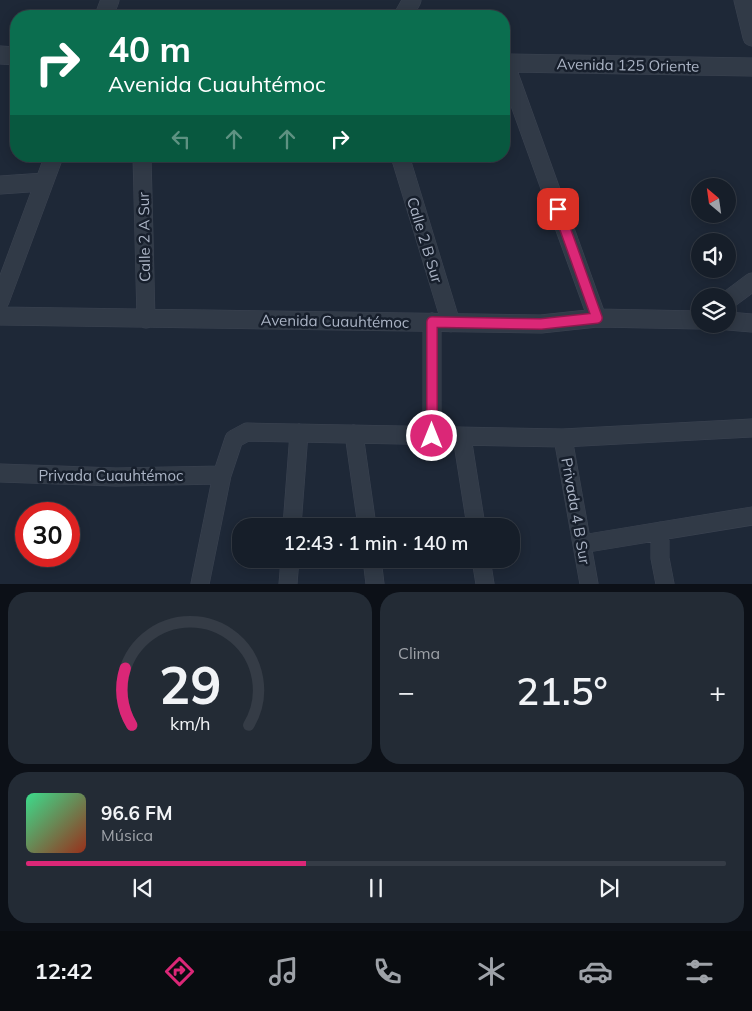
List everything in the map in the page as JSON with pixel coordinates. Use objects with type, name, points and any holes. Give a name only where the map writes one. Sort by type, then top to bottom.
[{"type":"street","points":[[743,0],[752,37]]},
{"type":"street","name":"Avenida 125 Oriente","points":[[510,63],[752,67]]},
{"type":"street","points":[[510,79],[597,318]]},
{"type":"street","points":[[0,301],[52,162]]},
{"type":"street","name":"Calle 2 A Sur","points":[[142,162],[146,318]]},
{"type":"street","name":"Calle 2 B Sur","points":[[402,162],[451,322]]},
{"type":"street","points":[[0,185],[44,182]]},
{"type":"street","points":[[736,294],[752,282]]},
{"type":"street","name":"Avenida Cuauhtémoc","points":[[0,316],[541,324],[597,318],[691,320]]},
{"type":"street","points":[[432,322],[432,436]]},
{"type":"street","points":[[736,322],[752,323]]},
{"type":"street","points":[[200,584],[222,474],[234,439],[248,432],[563,438],[752,428]]},
{"type":"street","points":[[293,518],[299,433]]},
{"type":"street","points":[[354,434],[366,518]]},
{"type":"street","points":[[462,437],[475,518]]},
{"type":"street","name":"Privada 4 B Sur","points":[[563,438],[589,584]]},
{"type":"street","name":"Privada Cuauhtémoc","points":[[0,473],[116,478],[222,474]]},
{"type":"street","points":[[582,544],[752,516]]},
{"type":"street","points":[[660,531],[660,558],[665,584]]},
{"type":"street","points":[[288,584],[289,568]]},
{"type":"street","points":[[373,568],[376,584]]},
{"type":"street","points":[[482,568],[485,584]]},
{"type":"route","points":[[432,436],[432,322],[541,324],[597,318],[558,209]]}]
